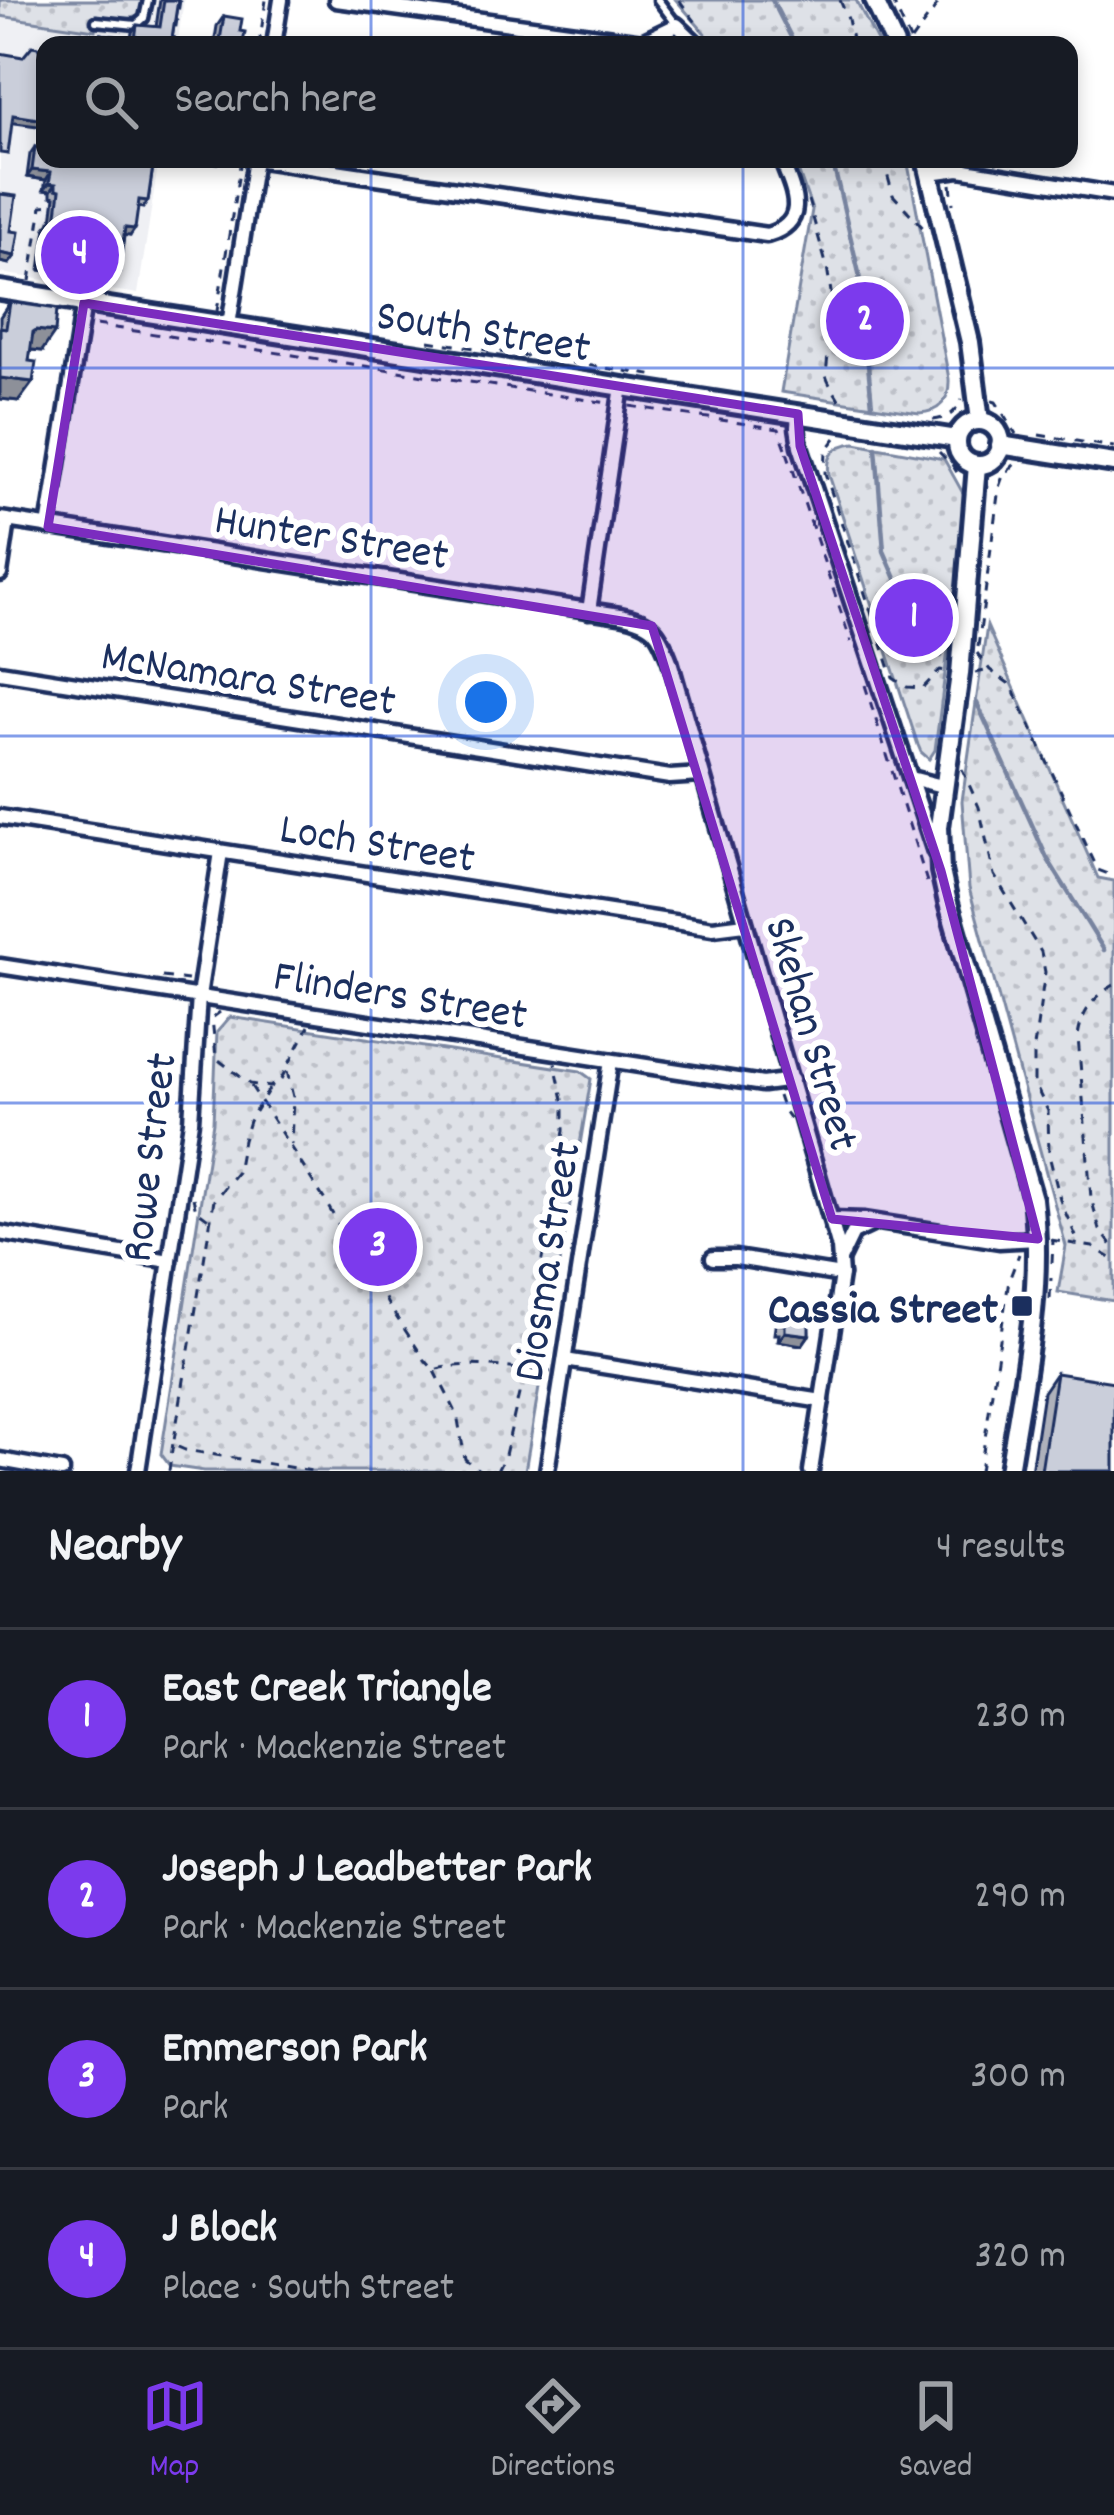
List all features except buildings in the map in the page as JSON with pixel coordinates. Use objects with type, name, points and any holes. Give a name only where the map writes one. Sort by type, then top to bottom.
[{"type":"main road","points":[[874,0],[900,36]]},
{"type":"main road","points":[[928,168],[970,342],[980,422]]},
{"type":"main road","name":"South Street","points":[[0,290],[620,395],[798,414],[957,439]]},
{"type":"main road","points":[[1008,439],[990,461],[977,465],[961,456],[957,439],[965,426],[987,423],[1008,439],[1114,463]]},
{"type":"main road","points":[[977,465],[967,673],[942,787],[939,827],[948,903],[1033,1199],[1038,1239],[1034,1309],[1009,1471]]},
{"type":"street","points":[[275,36],[281,0]]},
{"type":"street","points":[[336,0],[597,36]]},
{"type":"street","points":[[654,36],[677,25],[697,36]]},
{"type":"street","points":[[222,324],[253,168]]},
{"type":"street","points":[[315,168],[767,235],[783,230],[795,217],[784,168]]},
{"type":"street","points":[[949,168],[1114,194]]},
{"type":"street","points":[[48,527],[84,303]]},
{"type":"street","points":[[589,610],[620,395]]},
{"type":"street","points":[[798,414],[794,448],[941,871]]},
{"type":"street","points":[[0,574],[4,520]]},
{"type":"street","name":"Hunter Street","points":[[4,520],[589,610],[652,626]]},
{"type":"street","name":"Skehan Street","points":[[652,626],[670,661],[832,1219],[841,1268],[812,1471]]},
{"type":"street","name":"McNamara Street","points":[[0,672],[670,777],[701,775]]},
{"type":"street","points":[[910,778],[942,787]]},
{"type":"street","name":"Loch Street","points":[[0,818],[713,928],[745,924]]},
{"type":"street","name":"Rowe Street","points":[[138,1471],[191,1121],[200,989],[221,852]]},
{"type":"street","name":"Flinders Street","points":[[0,966],[200,989],[310,1014],[763,1084],[792,1080]]},
{"type":"street","name":"Diosma Street","points":[[547,1471],[611,1061]]},
{"type":"street","points":[[832,1219],[999,1241],[1038,1239]]},
{"type":"street","points":[[713,1258],[841,1268],[854,1233],[878,1222]]},
{"type":"street","points":[[0,1234],[170,1261]]},
{"type":"street","points":[[564,1366],[822,1401]]},
{"type":"street","points":[[0,1460],[62,1471]]},
{"type":"lane","points":[[96,21],[136,25],[144,18],[148,0]]},
{"type":"lane","points":[[658,0],[677,25]]},
{"type":"path","points":[[174,36],[178,0]]},
{"type":"path","points":[[260,36],[266,0]]},
{"type":"path","points":[[680,0],[700,36]]},
{"type":"path","points":[[839,0],[851,36]]},
{"type":"path","points":[[892,0],[903,36]]},
{"type":"path","points":[[912,36],[941,0]]},
{"type":"path","points":[[222,324],[240,168]]},
{"type":"path","points":[[886,168],[893,195],[930,238]]},
{"type":"path","points":[[804,190],[833,304],[826,375],[841,404],[837,437],[826,451],[825,473],[893,678],[908,686],[923,688],[940,670],[967,673],[977,653],[999,487],[1015,460]]},
{"type":"path","points":[[30,281],[42,206],[53,205]]},
{"type":"path","points":[[81,322],[620,395],[779,429],[794,448],[855,654]]},
{"type":"path","points":[[932,420],[950,416],[965,400]]},
{"type":"path","points":[[990,401],[996,402],[1008,439]]},
{"type":"path","points":[[1035,435],[1114,447]]},
{"type":"path","points":[[794,448],[826,451]]},
{"type":"path","points":[[938,451],[963,484]]},
{"type":"path","points":[[977,653],[1011,685],[1098,870],[1114,876]]},
{"type":"path","points":[[862,677],[932,898]]},
{"type":"path","points":[[961,769],[979,807],[994,875],[1040,952],[1045,972],[1034,1083],[1048,1112],[1049,1154],[1078,1243]]},
{"type":"path","points":[[161,983],[162,977],[200,989]]},
{"type":"path","points":[[1114,985],[1084,1011],[1078,1037],[1091,1198],[1100,1231],[1114,1248]]},
{"type":"path","points":[[229,1011],[212,1018],[216,1058],[250,1084],[362,1265],[378,1282],[457,1414],[465,1459],[480,1471]]},
{"type":"path","points":[[169,1471],[214,1200],[237,1172],[249,1121],[281,1079],[308,1029],[310,1014]]},
{"type":"path","points":[[497,1471],[505,1455],[522,1370],[564,1131],[564,1104],[554,1063],[572,1066]]},
{"type":"path","points":[[286,1070],[292,1097],[290,1150]]},
{"type":"path","points":[[250,1084],[270,1088]]},
{"type":"path","points":[[180,1195],[193,1198],[196,1210],[211,1221]]},
{"type":"path","points":[[1038,1239],[1093,1247],[1114,1260]]},
{"type":"path","points":[[980,1471],[1009,1280],[1018,1255]]},
{"type":"path","points":[[1009,1280],[1017,1283]]},
{"type":"path","points":[[434,1370],[488,1364],[522,1370],[564,1366]]},
{"type":"path","points":[[174,1440],[185,1450],[312,1471]]},
{"type":"highlighted area","points":[[84,303],[798,414],[800,446],[941,871],[1038,1239],[832,1219],[652,626],[48,527]]},
{"type":"shaded area","points":[[0,0],[184,0],[178,36],[36,36],[36,168],[158,168],[138,294],[0,273]]},
{"type":"shaded area","points":[[0,0],[143,0],[139,16],[123,20],[97,16],[95,30],[0,16]]},
{"type":"shaded area","points":[[676,0],[856,0],[874,36],[707,36]]},
{"type":"shaded area","points":[[797,168],[909,168],[949,379],[948,393],[938,407],[919,413],[781,392],[812,210]]},
{"type":"shaded area","points":[[855,443],[944,459],[964,495],[935,750],[929,759],[918,745],[829,475],[833,452]]},
{"type":"shaded area","points":[[987,626],[1098,878],[1114,881],[1114,1301],[1058,1292],[1066,1246],[969,888],[962,801]]},
{"type":"shaded area","points":[[230,1017],[580,1071],[591,1079],[525,1471],[204,1471],[170,1466],[161,1454],[213,1122],[217,1032]]},
{"type":"waterway","points":[[772,0],[790,36]]},
{"type":"waterway","points":[[834,168],[859,273],[872,405]]},
{"type":"waterway","points":[[876,447],[884,551],[904,597],[941,656]]},
{"type":"waterway","points":[[977,703],[1047,858],[1104,950]]},
{"type":"place","name":"J Block","points":[[80,255]]},
{"type":"place","name":"Joseph J Leadbetter Park","points":[[865,321]]},
{"type":"place","name":"East Creek Triangle","points":[[914,618]]},
{"type":"place","name":"Emmerson Park","points":[[378,1247]]},
{"type":"place","name":"Cassia Street","points":[[1022,1306]]}]
